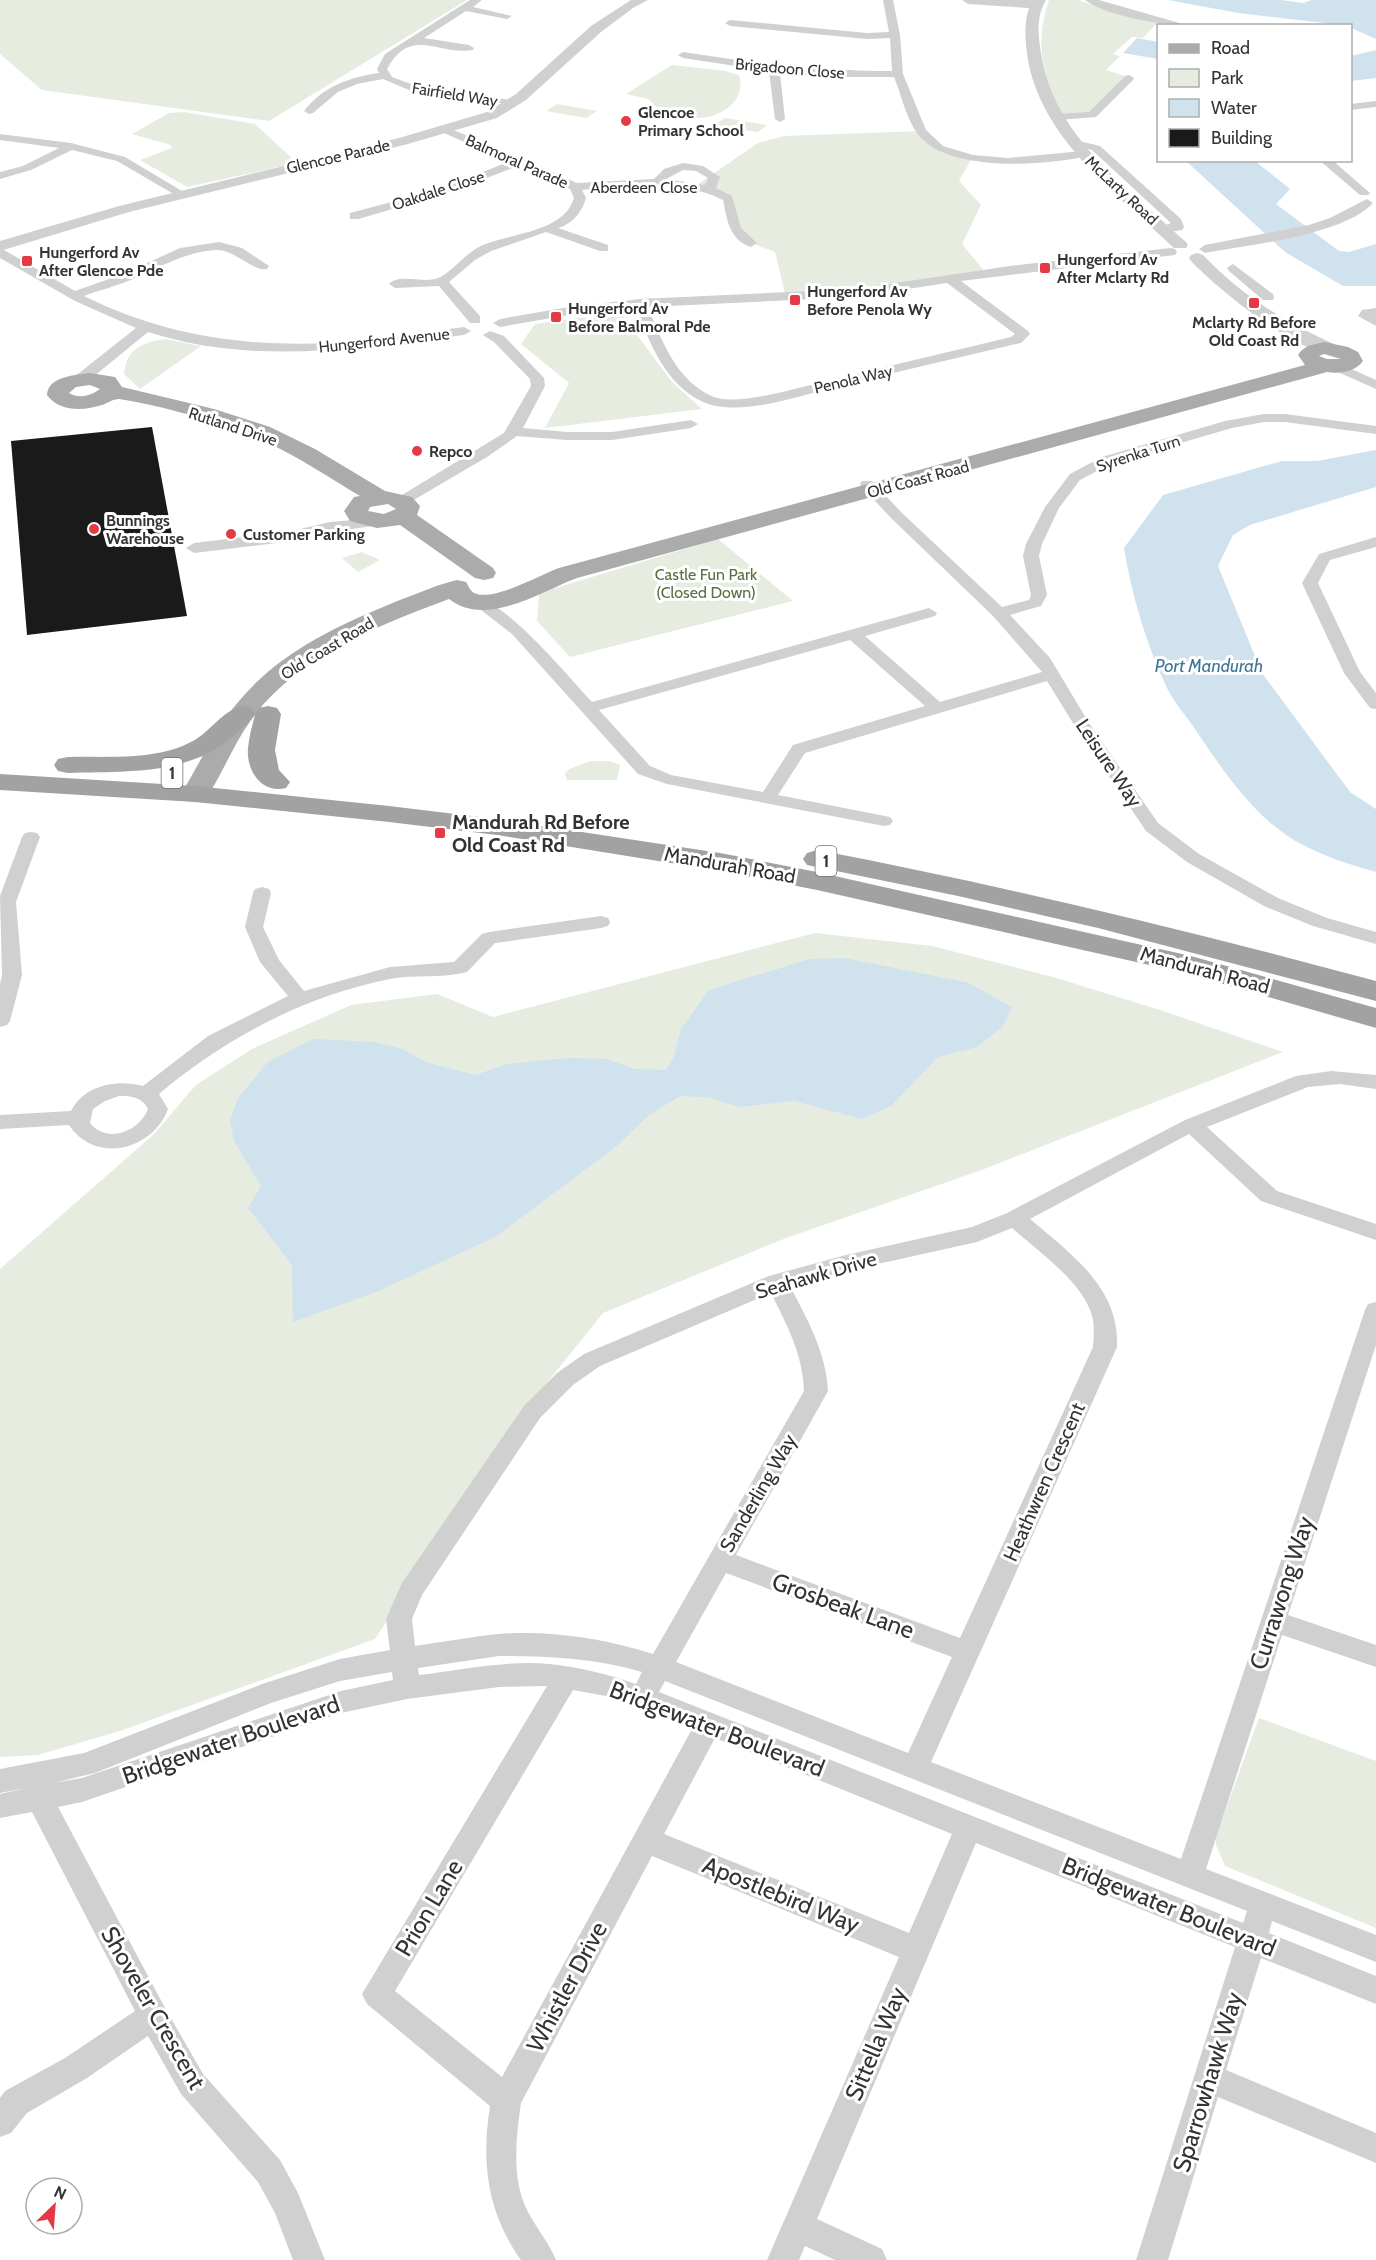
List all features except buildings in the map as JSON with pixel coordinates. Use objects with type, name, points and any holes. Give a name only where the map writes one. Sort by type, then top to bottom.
[{"type":"highway","points":[[68,765],[145,762],[188,753],[204,746],[255,714],[266,774],[276,782]]},
{"type":"highway","name":"1","points":[[0,762],[68,765],[211,786]]},
{"type":"highway","name":"1","points":[[0,782],[211,786],[276,782]]},
{"type":"highway","name":"Mandurah Road","points":[[276,782],[439,799],[663,831],[912,876],[1133,926],[1376,991]]},
{"type":"highway","name":"Mandurah Road","points":[[211,786],[611,844],[795,877],[1191,964],[1376,1018]]},
{"type":"main road","name":"Old Coast Road","points":[[468,594],[469,576],[558,564],[872,496],[939,473],[1339,356]]},
{"type":"main road","name":"Old Coast Road","points":[[211,786],[253,733],[255,714],[344,655],[468,594],[509,597],[568,573],[872,496],[1301,364],[1339,356]]},
{"type":"main road","name":"Rutland Drive","points":[[80,380],[62,386],[58,390],[58,395],[69,401],[106,384],[156,410],[244,434],[279,450],[380,511],[492,574]]},
{"type":"main road","name":"Rutland Drive","points":[[380,511],[437,553],[468,594]]},
{"type":"main road","points":[[492,574],[515,583],[515,591],[509,597]]},
{"type":"street","name":"Fairfield Way","points":[[477,0],[390,56],[382,69],[388,79],[409,87],[510,103]]},
{"type":"street","name":"Glencoe Parade","points":[[0,246],[181,194],[446,130],[492,115],[521,97],[596,29],[629,5],[642,0]]},
{"type":"street","points":[[888,0],[895,35],[898,74],[921,130],[939,148],[972,158],[1008,161],[1079,149]]},
{"type":"street","points":[[968,0],[1038,2]]},
{"type":"street","points":[[1090,0],[1117,10],[1176,24]]},
{"type":"street","name":"McLarty Road","points":[[1038,2],[1031,24],[1032,53],[1039,88],[1079,149],[1165,230],[1176,248]]},
{"type":"street","points":[[465,8],[507,16]]},
{"type":"street","points":[[730,23],[867,36],[895,35]]},
{"type":"street","points":[[415,40],[469,48]]},
{"type":"street","name":"Brigadoon Close","points":[[683,55],[774,69],[840,74],[898,74]]},
{"type":"street","points":[[774,69],[780,118]]},
{"type":"street","points":[[309,111],[318,99],[344,84],[362,78],[386,75]]},
{"type":"street","points":[[1058,117],[1092,115],[1129,78]]},
{"type":"street","points":[[1352,106],[1376,104]]},
{"type":"street","name":"Balmoral Parade","points":[[442,282],[471,257],[487,248],[560,224],[576,211],[580,198],[575,187],[446,130]]},
{"type":"street","points":[[0,137],[71,146],[121,159],[181,194]]},
{"type":"street","points":[[0,176],[27,168],[71,146]]},
{"type":"street","name":"Oakdale Close","points":[[354,216],[444,191],[520,161]]},
{"type":"street","points":[[1201,254],[1309,228],[1359,210],[1371,198],[1326,162]]},
{"type":"street","points":[[656,184],[666,171],[683,165],[707,170],[714,177],[710,188]]},
{"type":"street","name":"Aberdeen Close","points":[[575,187],[656,184],[697,185],[710,188],[728,198],[735,229],[751,243]]},
{"type":"street","points":[[548,229],[604,248]]},
{"type":"street","points":[[74,295],[127,277],[184,251],[196,249],[219,246],[238,251],[263,266]]},
{"type":"street","points":[[464,331],[464,325],[476,320],[500,323],[569,311],[640,303],[827,295],[1197,246],[1224,284],[1269,319],[1277,330],[1339,356],[1376,375]]},
{"type":"street","name":"Hungerford Avenue","points":[[0,253],[113,315],[146,327],[222,342],[310,348],[382,343],[464,331],[476,336],[490,335]]},
{"type":"street","points":[[1233,268],[1268,297]]},
{"type":"street","name":"Penola Way","points":[[640,303],[670,369],[707,399],[726,403],[751,401],[878,374],[1016,340],[1023,334],[950,279]]},
{"type":"street","points":[[1224,284],[1249,281]]},
{"type":"street","points":[[395,284],[442,282],[476,320]]},
{"type":"street","points":[[1376,312],[1367,313],[1364,316],[1376,322]]},
{"type":"street","points":[[490,335],[502,330],[500,323]]},
{"type":"street","points":[[80,380],[106,384],[122,343],[146,327]]},
{"type":"street","points":[[380,511],[278,532],[194,545],[292,536],[380,511],[490,449],[514,431],[538,382],[500,339],[490,335]]},
{"type":"street","points":[[1339,356],[1376,385]]},
{"type":"street","name":"Syrenka Turn","points":[[999,612],[1035,603],[1039,595],[1031,556],[1034,544],[1052,507],[1075,477],[1107,460],[1230,424],[1264,418],[1285,418],[1376,430]]},
{"type":"street","points":[[514,431],[567,436],[612,436],[691,424]]},
{"type":"street","name":"Leisure Way","points":[[872,496],[999,612],[1044,661],[1081,723],[1152,827],[1193,858],[1272,902],[1320,922],[1376,938]]},
{"type":"street","points":[[1376,542],[1324,557],[1310,583],[1352,673],[1376,704]]},
{"type":"street","points":[[468,594],[518,631],[644,770],[667,779],[884,821]]},
{"type":"street","points":[[509,597],[518,631]]},
{"type":"street","points":[[589,708],[929,613]]},
{"type":"street","points":[[853,634],[937,708]]},
{"type":"street","points":[[768,798],[799,749],[1052,674]]},
{"type":"street","points":[[0,1021],[12,975],[7,903],[31,837]]},
{"type":"street","points":[[262,893],[254,927],[270,962],[300,998]]},
{"type":"street","points":[[146,1094],[182,1064],[216,1041],[300,998],[390,973],[460,968],[489,938],[601,922]]},
{"type":"street","name":"Seahawk Drive","points":[[407,1688],[399,1619],[411,1590],[532,1412],[565,1379],[611,1351],[777,1282],[846,1263],[957,1240],[1015,1218],[1153,1143],[1192,1125],[1304,1081],[1346,1077],[1376,1082]]},
{"type":"street","points":[[119,1089],[146,1094],[156,1103],[157,1116],[148,1128],[132,1137],[113,1141],[94,1138],[82,1130],[78,1118],[85,1105],[99,1094],[119,1089]]},
{"type":"street","points":[[0,1122],[78,1118]]},
{"type":"street","points":[[1192,1125],[1269,1196],[1376,1232]]},
{"type":"street","name":"Heathwren Crescent","points":[[915,1768],[1105,1347],[1106,1330],[1101,1308],[1093,1293],[1051,1250],[1015,1218]]},
{"type":"street","name":"Sanderling Way","points":[[642,1697],[816,1391],[816,1377],[807,1344],[777,1282]]},
{"type":"street","name":"Currawong Way","points":[[1189,1876],[1376,1310]]},
{"type":"street","name":"Grosbeak Lane","points":[[720,1560],[967,1652]]},
{"type":"street","points":[[1273,1621],[1376,1656]]},
{"type":"street","name":"Bridgewater Boulevard","points":[[0,1806],[85,1765],[265,1694],[340,1670],[499,1645],[546,1645],[615,1653],[660,1667],[1376,1949]]},
{"type":"street","name":"Bridgewater Boulevard","points":[[0,1780],[82,1790],[341,1702],[407,1688],[499,1676],[567,1677],[606,1685],[642,1697],[1376,1990]]},
{"type":"street","name":"Prion Lane","points":[[506,2100],[377,1994],[567,1677]]},
{"type":"street","name":"Whistler Drive","points":[[540,2260],[518,2225],[504,2194],[499,2163],[506,2100],[709,1723]]},
{"type":"street","name":"Shoveler Crescent","points":[[40,1786],[153,2016],[192,2084],[269,2171],[287,2204],[309,2260]]},
{"type":"street","name":"Sittella Way","points":[[783,2260],[969,1827]]},
{"type":"street","name":"Apostlebird Way","points":[[646,1839],[916,1950]]},
{"type":"street","name":"Sparrowhawk Way","points":[[1152,2260],[1263,1905]]},
{"type":"street","points":[[0,2122],[16,2102],[76,2068],[153,2016]]},
{"type":"street","points":[[1209,2078],[1376,2148]]},
{"type":"street","points":[[797,2226],[870,2260]]},
{"type":"green space","points":[[0,0],[467,0],[269,121],[42,90],[0,54]]},
{"type":"green space","points":[[1049,0],[1078,0],[1115,13],[1157,23],[1143,38],[1132,37],[1113,54],[1120,56],[1106,70],[1125,76],[1090,113],[1061,116],[1049,87],[1041,45],[1044,16]]},
{"type":"green space","points":[[672,65],[725,71],[739,75],[740,92],[725,110],[700,118],[658,110],[649,99],[626,94]]},
{"type":"green space","points":[[557,104],[597,111],[586,118],[546,111]]},
{"type":"green space","points":[[184,112],[255,124],[297,163],[187,187],[140,160],[172,148],[171,145],[132,134],[169,113]]},
{"type":"green space","points":[[725,118],[767,125],[758,132],[715,125]]},
{"type":"green space","points":[[921,131],[939,148],[972,158],[959,181],[981,205],[962,244],[986,273],[786,298],[775,252],[753,243],[740,234],[733,220],[728,198],[697,185],[758,143],[784,136]]},
{"type":"green space","points":[[623,316],[672,382],[702,409],[545,428],[569,383],[521,344],[535,324],[578,318]]},
{"type":"green space","points":[[165,339],[201,346],[140,389],[124,374],[128,358],[142,345]]},
{"type":"green space","name":"Castle Fun Park (Closed Down)","points":[[718,539],[793,601],[570,657],[537,621],[539,593]]},
{"type":"green space","points":[[362,552],[380,560],[358,572],[342,558]]},
{"type":"green space","points":[[590,761],[609,761],[620,765],[617,780],[567,780],[565,774],[569,769]]},
{"type":"green space","points":[[815,933],[932,946],[1053,977],[1283,1052],[979,1171],[786,1238],[603,1313],[521,1415],[375,1639],[120,1731],[38,1755],[0,1757],[0,1269],[153,1135],[196,1085],[252,1049],[351,1005],[437,994],[493,1017]]},
{"type":"green space","points":[[1259,1718],[1376,1761],[1376,1928],[1225,1866],[1216,1845],[1216,1836]]},
{"type":"water","points":[[1168,0],[1281,0],[1303,3],[1312,0],[1376,0],[1376,39],[1352,28],[1352,24],[1333,24],[1238,13]]},
{"type":"water","points":[[1137,38],[1157,42],[1157,59],[1123,53]]},
{"type":"water","points":[[1376,50],[1376,78],[1352,81],[1352,56]]},
{"type":"water","points":[[1187,162],[1256,162],[1290,189],[1276,204],[1339,251],[1349,252],[1376,244],[1376,286],[1343,286],[1285,252]]},
{"type":"water","name":"Port Mandurah","points":[[1376,450],[1376,487],[1250,525],[1233,535],[1218,566],[1262,673],[1350,792],[1376,809],[1376,872],[1348,864],[1303,845],[1270,823],[1242,794],[1167,688],[1141,620],[1124,548],[1163,495],[1282,461],[1317,461]]},
{"type":"water","points":[[844,958],[969,983],[1012,1007],[1003,1026],[977,1047],[938,1057],[891,1106],[862,1119],[794,1101],[740,1107],[708,1097],[680,1096],[649,1115],[618,1145],[495,1237],[376,1292],[293,1322],[292,1265],[248,1208],[261,1186],[234,1141],[230,1120],[238,1098],[268,1062],[313,1039],[374,1042],[402,1049],[428,1063],[476,1075],[506,1064],[569,1058],[606,1059],[635,1069],[666,1070],[674,1056],[681,1029],[709,990],[810,959]]},
{"type":"place","name":"Glencoe Primary School","points":[[626,121]]},
{"type":"place","name":"Hungerford Av After Glencoe Pde","points":[[27,261]]},
{"type":"place","name":"Hungerford Av After Mclarty Rd","points":[[1045,268]]},
{"type":"place","name":"Hungerford Av Before Penola Wy","points":[[795,300]]},
{"type":"place","name":"Mclarty Rd Before Old Coast Rd","points":[[1254,303]]},
{"type":"place","name":"Hungerford Av Before Balmoral Pde","points":[[556,317]]},
{"type":"place","name":"Repco","points":[[417,451]]},
{"type":"place","name":"Bunnings Warehouse","points":[[94,529]]},
{"type":"place","name":"Customer Parking","points":[[231,534]]},
{"type":"place","name":"Mandurah Rd Before Old Coast Rd","points":[[440,833]]}]
